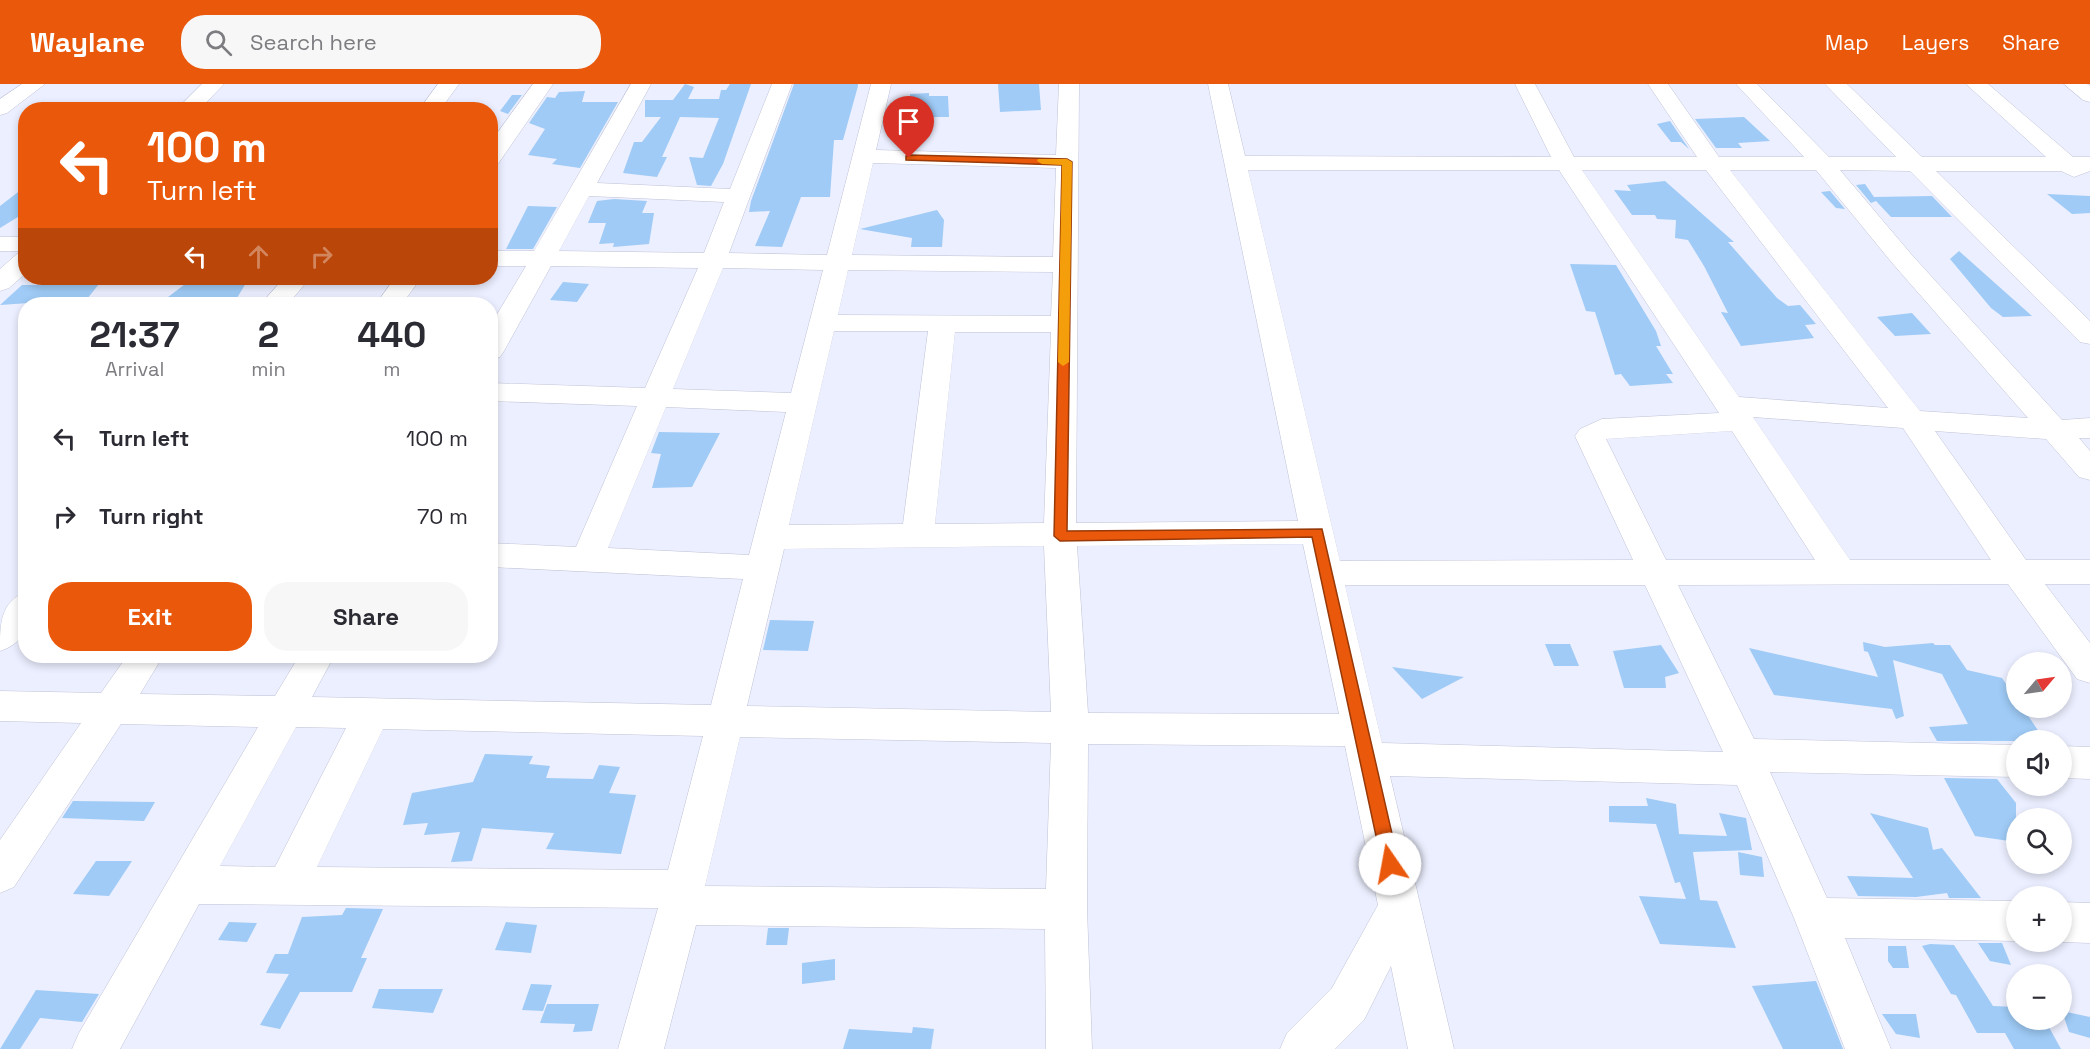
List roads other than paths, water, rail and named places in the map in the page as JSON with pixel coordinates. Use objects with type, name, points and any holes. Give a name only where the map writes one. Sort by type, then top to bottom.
[{"type":"street","points":[[0,110],[34,84]]},
{"type":"street","points":[[195,102],[214,84]]},
{"type":"street","points":[[440,84],[449,84]]},
{"type":"street","points":[[435,102],[449,84]]},
{"type":"street","points":[[498,148],[543,84]]},
{"type":"street","points":[[498,337],[641,84]]},
{"type":"street","points":[[587,559],[712,262],[782,84]]},
{"type":"street","points":[[641,1049],[725,721],[881,84]]},
{"type":"street","points":[[1069,84],[1060,536],[1070,728],[1066,909],[1069,1049]]},
{"type":"street","points":[[1218,84],[1431,1049]]},
{"type":"street","points":[[1525,84],[1565,164],[1596,215],[1651,289],[1840,573]]},
{"type":"street","points":[[1658,84],[1713,164],[1913,421],[2017,572],[2090,669]]},
{"type":"street","points":[[1746,84],[1823,164],[1902,259],[2090,470]]},
{"type":"street","points":[[1835,84],[2090,336]]},
{"type":"street","points":[[1976,84],[2090,185]]},
{"type":"street","points":[[2074,84],[2090,96]]},
{"type":"street","points":[[864,156],[1067,162]]},
{"type":"street","points":[[1235,163],[2090,164]]},
{"type":"street","points":[[582,189],[738,196]]},
{"type":"street","points":[[0,244],[18,244]]},
{"type":"street","points":[[498,258],[1065,265]]},
{"type":"street","points":[[0,283],[18,266]]},
{"type":"street","points":[[280,297],[291,285]]},
{"type":"street","points":[[823,323],[1064,324]]},
{"type":"street","points":[[918,536],[942,325]]},
{"type":"street","points":[[498,392],[803,403]]},
{"type":"street","points":[[1868,1049],[1815,918],[1746,762],[1590,436],[1602,429],[1734,413],[2054,430],[2090,428]]},
{"type":"street","points":[[770,537],[1318,532]]},
{"type":"street","points":[[498,555],[763,568]]},
{"type":"street","points":[[1327,573],[2090,572]]},
{"type":"street","points":[[0,637],[18,615]]},
{"type":"street","points":[[0,874],[141,663]]},
{"type":"street","points":[[95,1049],[313,663]]},
{"type":"street","points":[[0,706],[1070,728],[1746,762],[2006,761]]},
{"type":"street","points":[[287,886],[372,714]]},
{"type":"street","points":[[2072,762],[2090,763]]},
{"type":"street","points":[[188,885],[1066,909]]},
{"type":"street","points":[[1303,1049],[1348,1004],[1400,906]]},
{"type":"street","points":[[1815,918],[2006,921]]},
{"type":"street","points":[[2072,922],[2090,923]]}]
